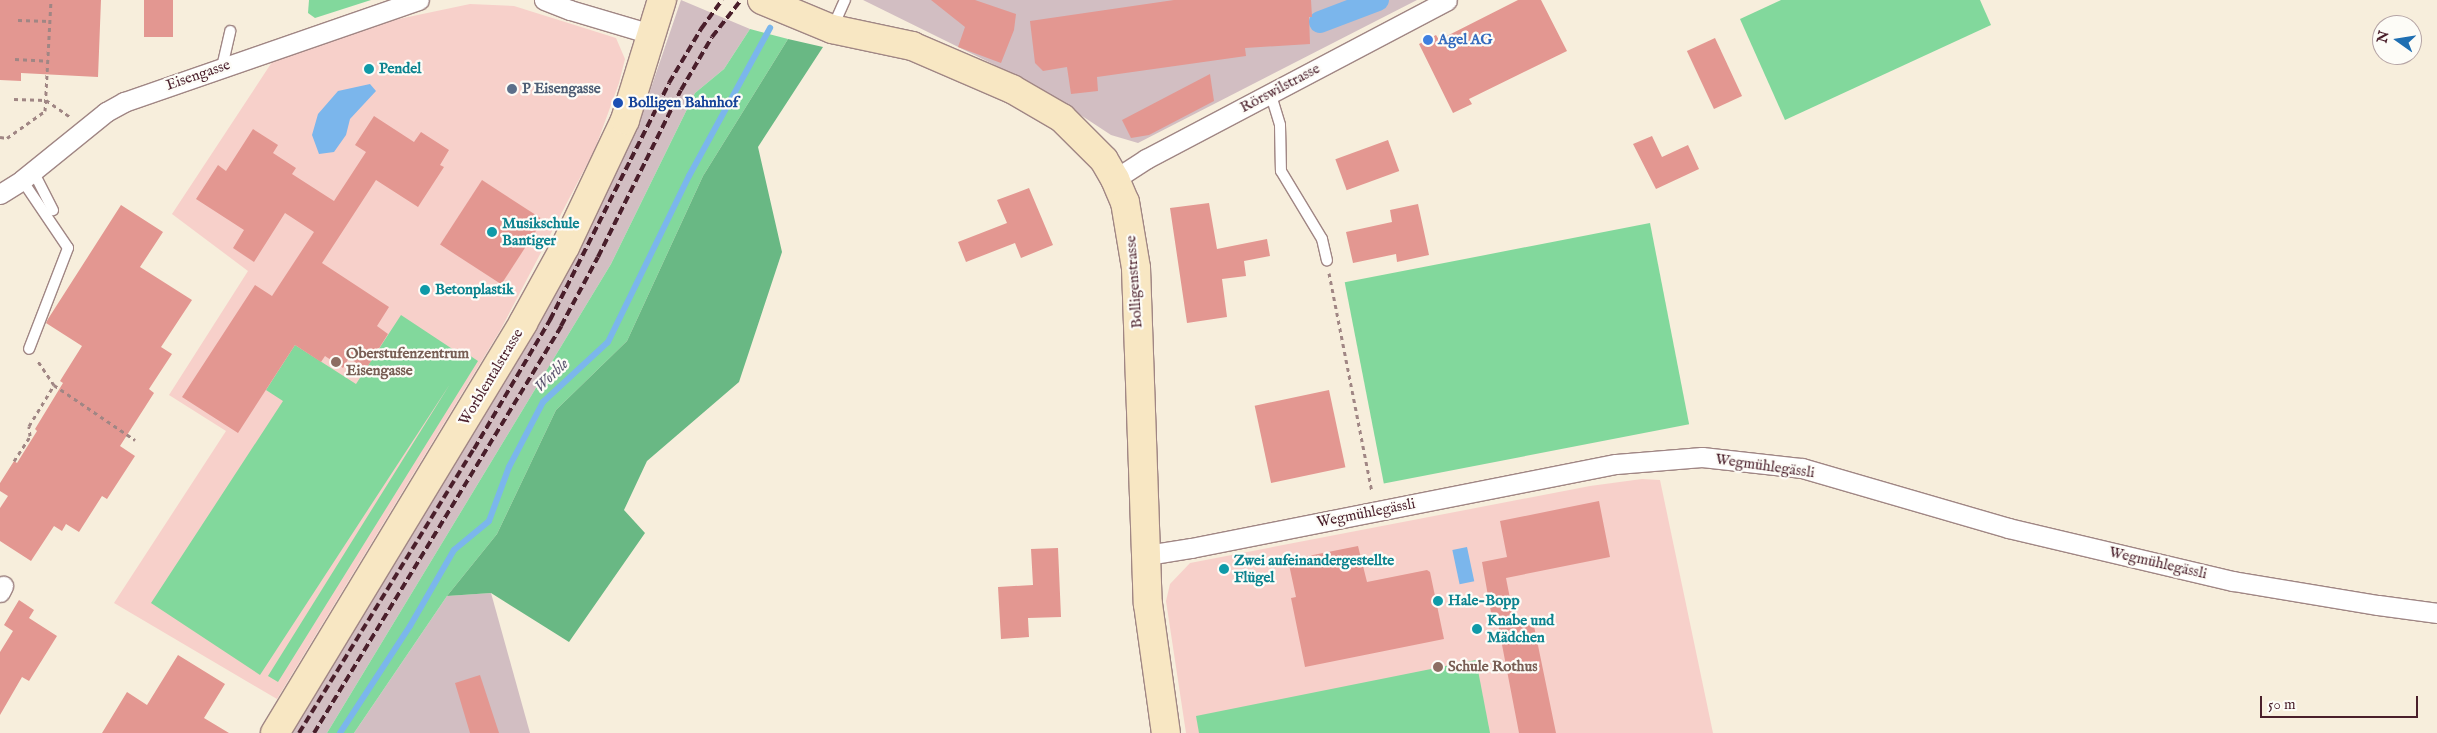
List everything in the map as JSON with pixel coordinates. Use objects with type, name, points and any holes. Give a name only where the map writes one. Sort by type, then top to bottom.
[{"type":"main road","name":"Worblentalstrasse","points":[[275,733],[523,323],[565,247],[625,120],[662,0]]},
{"type":"main road","name":"Bolligenstrasse","points":[[762,0],[832,29],[912,46],[1031,99],[1062,118],[1083,137],[1104,160],[1115,179],[1126,202],[1136,268],[1139,401],[1148,604],[1166,733]]},
{"type":"street","name":"Eisengasse","points":[[0,194],[27,176],[85,128],[124,102],[418,0]]},
{"type":"street","points":[[544,0],[570,10],[651,34]]},
{"type":"street","name":"Rörswilstrasse","points":[[1115,179],[1146,159],[1270,92],[1447,0]]},
{"type":"street","name":"Wegmühlegässli","points":[[1147,555],[1616,464],[1702,457],[1802,468],[2008,528],[2233,581],[2437,613]]},
{"type":"lane","points":[[832,29],[845,0]]},
{"type":"lane","points":[[222,67],[230,31]]},
{"type":"lane","points":[[1270,92],[1280,125],[1281,171],[1322,239],[1327,260]]},
{"type":"lane","points":[[27,176],[53,210]]},
{"type":"lane","points":[[27,176],[68,248],[29,349]]},
{"type":"path","points":[[0,137],[7,138],[45,111],[51,0]]},
{"type":"path","points":[[18,20],[50,21]]},
{"type":"path","points":[[15,59],[48,61]]},
{"type":"path","points":[[14,99],[46,100],[85,128]]},
{"type":"path","points":[[1327,260],[1373,497]]},
{"type":"path","points":[[29,349],[54,385],[135,440]]},
{"type":"path","points":[[14,461],[30,436],[30,426],[54,385]]},
{"type":"shaded area","points":[[681,0],[750,29],[724,69],[695,93],[611,264],[327,733],[286,733],[537,327],[579,247],[638,126]]},
{"type":"shaded area","points":[[863,0],[1417,0],[1138,143],[1111,135],[1035,85]]},
{"type":"shaded area","name":"Oberstufenzentrum Eisengasse","points":[[470,4],[514,6],[616,38],[625,59],[619,83],[595,149],[501,329],[277,699],[114,603],[226,431],[169,395],[248,271],[172,214],[276,56],[394,20]]},
{"type":"shaded area","name":"Schule Rothus","points":[[1642,479],[1660,480],[1713,733],[1186,733],[1166,601],[1170,584],[1190,563],[1590,486]]},
{"type":"shaded area","points":[[491,593],[530,733],[354,733],[447,596]]},
{"type":"green space","points":[[309,0],[371,0],[315,18],[308,13]]},
{"type":"green space","points":[[1781,0],[1980,0],[1991,25],[1785,120],[1740,19]]},
{"type":"green space","points":[[750,29],[788,39],[703,176],[627,341],[556,410],[497,534],[447,596],[354,733],[327,733],[611,264],[695,93],[724,69]]},
{"type":"green space","points":[[788,39],[823,47],[758,147],[782,252],[739,382],[647,461],[624,510],[645,533],[569,642],[491,593],[447,596],[497,534],[556,410],[627,341],[703,176]]},
{"type":"green space","points":[[1650,223],[1689,424],[1384,484],[1345,282]]},
{"type":"green space","points":[[401,315],[466,358],[469,355],[478,361],[278,682],[268,676],[450,384],[260,675],[151,603],[283,401],[266,390],[295,345],[356,384]]},
{"type":"green space","points":[[1476,660],[1490,733],[1199,733],[1196,716]]},
{"type":"water","points":[[370,84],[376,91],[350,119],[346,135],[334,152],[319,154],[312,135],[318,114],[338,91]]},
{"type":"water","points":[[1467,547],[1474,581],[1460,584],[1452,550]]},
{"type":"building","points":[[0,0],[101,0],[98,77],[21,73],[21,81],[0,80]]},
{"type":"building","points":[[144,0],[173,0],[173,37],[144,37]]},
{"type":"building","points":[[931,0],[975,0],[1016,14],[1014,30],[1001,63],[958,47],[965,27]]},
{"type":"building","points":[[1174,0],[1311,0],[1312,17],[1309,17],[1310,44],[1245,48],[1246,56],[1097,77],[1098,91],[1071,94],[1067,67],[1043,71],[1035,63],[1030,21]]},
{"type":"building","points":[[1518,0],[1541,0],[1567,51],[1469,99],[1472,104],[1453,113],[1419,44],[1436,35],[1439,40]]},
{"type":"building","points":[[1715,38],[1742,96],[1714,109],[1687,51]]},
{"type":"building","points":[[1210,74],[1214,101],[1149,135],[1131,138],[1122,120]]},
{"type":"building","points":[[374,116],[414,142],[421,132],[449,150],[440,165],[444,167],[418,207],[376,180],[322,263],[389,307],[377,326],[388,334],[366,369],[349,358],[343,368],[325,356],[321,362],[295,345],[238,433],[182,397],[255,285],[272,296],[314,232],[285,213],[254,262],[233,248],[244,230],[196,199],[218,165],[226,171],[253,129],[278,145],[273,153],[296,168],[292,174],[334,201],[366,152],[355,145]]},
{"type":"building","points":[[1652,136],[1662,157],[1688,145],[1699,169],[1656,189],[1633,144]]},
{"type":"building","points":[[1388,140],[1399,171],[1347,190],[1335,159]]},
{"type":"building","name":"Musikschule Bantiger","points":[[482,180],[543,220],[501,284],[440,245]]},
{"type":"building","points":[[1029,188],[1053,245],[1021,258],[1015,243],[966,262],[958,242],[1007,223],[997,200]]},
{"type":"building","points":[[1209,203],[1217,249],[1267,239],[1270,256],[1244,261],[1246,276],[1222,279],[1227,317],[1187,323],[1170,208]]},
{"type":"building","points":[[1418,204],[1429,255],[1397,262],[1396,254],[1353,263],[1346,232],[1392,222],[1390,210]]},
{"type":"building","points":[[121,205],[163,232],[140,267],[192,300],[161,347],[172,354],[149,389],[154,393],[120,446],[135,456],[107,499],[102,496],[79,532],[66,524],[62,531],[54,526],[31,561],[0,541],[0,508],[8,496],[0,491],[0,483],[14,461],[17,463],[37,431],[35,429],[63,383],[60,381],[82,346],[46,323]]},
{"type":"building","points":[[1329,390],[1345,467],[1271,483],[1255,406]]},
{"type":"building","points":[[1599,501],[1610,557],[1506,578],[1515,624],[1533,621],[1556,733],[1519,733],[1498,624],[1493,624],[1482,562],[1507,557],[1500,521]]},
{"type":"building","points":[[1358,546],[1367,582],[1427,570],[1430,572],[1444,639],[1305,667],[1291,598],[1296,597],[1288,560]]},
{"type":"building","points":[[1058,548],[1061,617],[1028,618],[1029,637],[1001,639],[998,587],[1033,585],[1031,549]]},
{"type":"building","points":[[19,600],[34,610],[29,618],[57,636],[29,681],[22,677],[0,715],[0,652],[13,631],[4,625]]},
{"type":"building","points":[[178,655],[225,684],[204,718],[229,733],[102,733],[127,692],[147,705]]},
{"type":"building","points":[[480,675],[499,733],[470,733],[455,683]]},
{"type":"waterway","points":[[1320,22],[1378,0]]},
{"type":"waterway","name":"Worble","points":[[340,733],[410,626],[454,550],[489,521],[509,467],[543,402],[608,342],[689,176],[770,28]]},
{"type":"railway","points":[[299,733],[474,449],[550,320],[669,83],[701,29],[722,0]]},
{"type":"railway","points":[[314,733],[561,326],[598,257],[681,90],[712,37],[741,0]]},
{"type":"place","name":"Agel AG","points":[[1428,40]]},
{"type":"place","name":"Pendel","points":[[369,69]]},
{"type":"place","name":"P Eisengasse","points":[[512,89]]},
{"type":"place","name":"Bolligen Bahnhof","points":[[618,103]]},
{"type":"place","name":"Musikschule Bantiger","points":[[492,232]]},
{"type":"place","name":"Betonplastik","points":[[425,290]]},
{"type":"place","name":"Oberstufenzentrum Eisengasse","points":[[336,362]]},
{"type":"place","name":"Zwei aufeinandergestellte Flügel","points":[[1224,569]]},
{"type":"place","name":"Hale-Bopp","points":[[1438,601]]},
{"type":"place","name":"Knabe und Mädchen","points":[[1477,629]]},
{"type":"place","name":"Schule Rothus","points":[[1438,667]]}]
